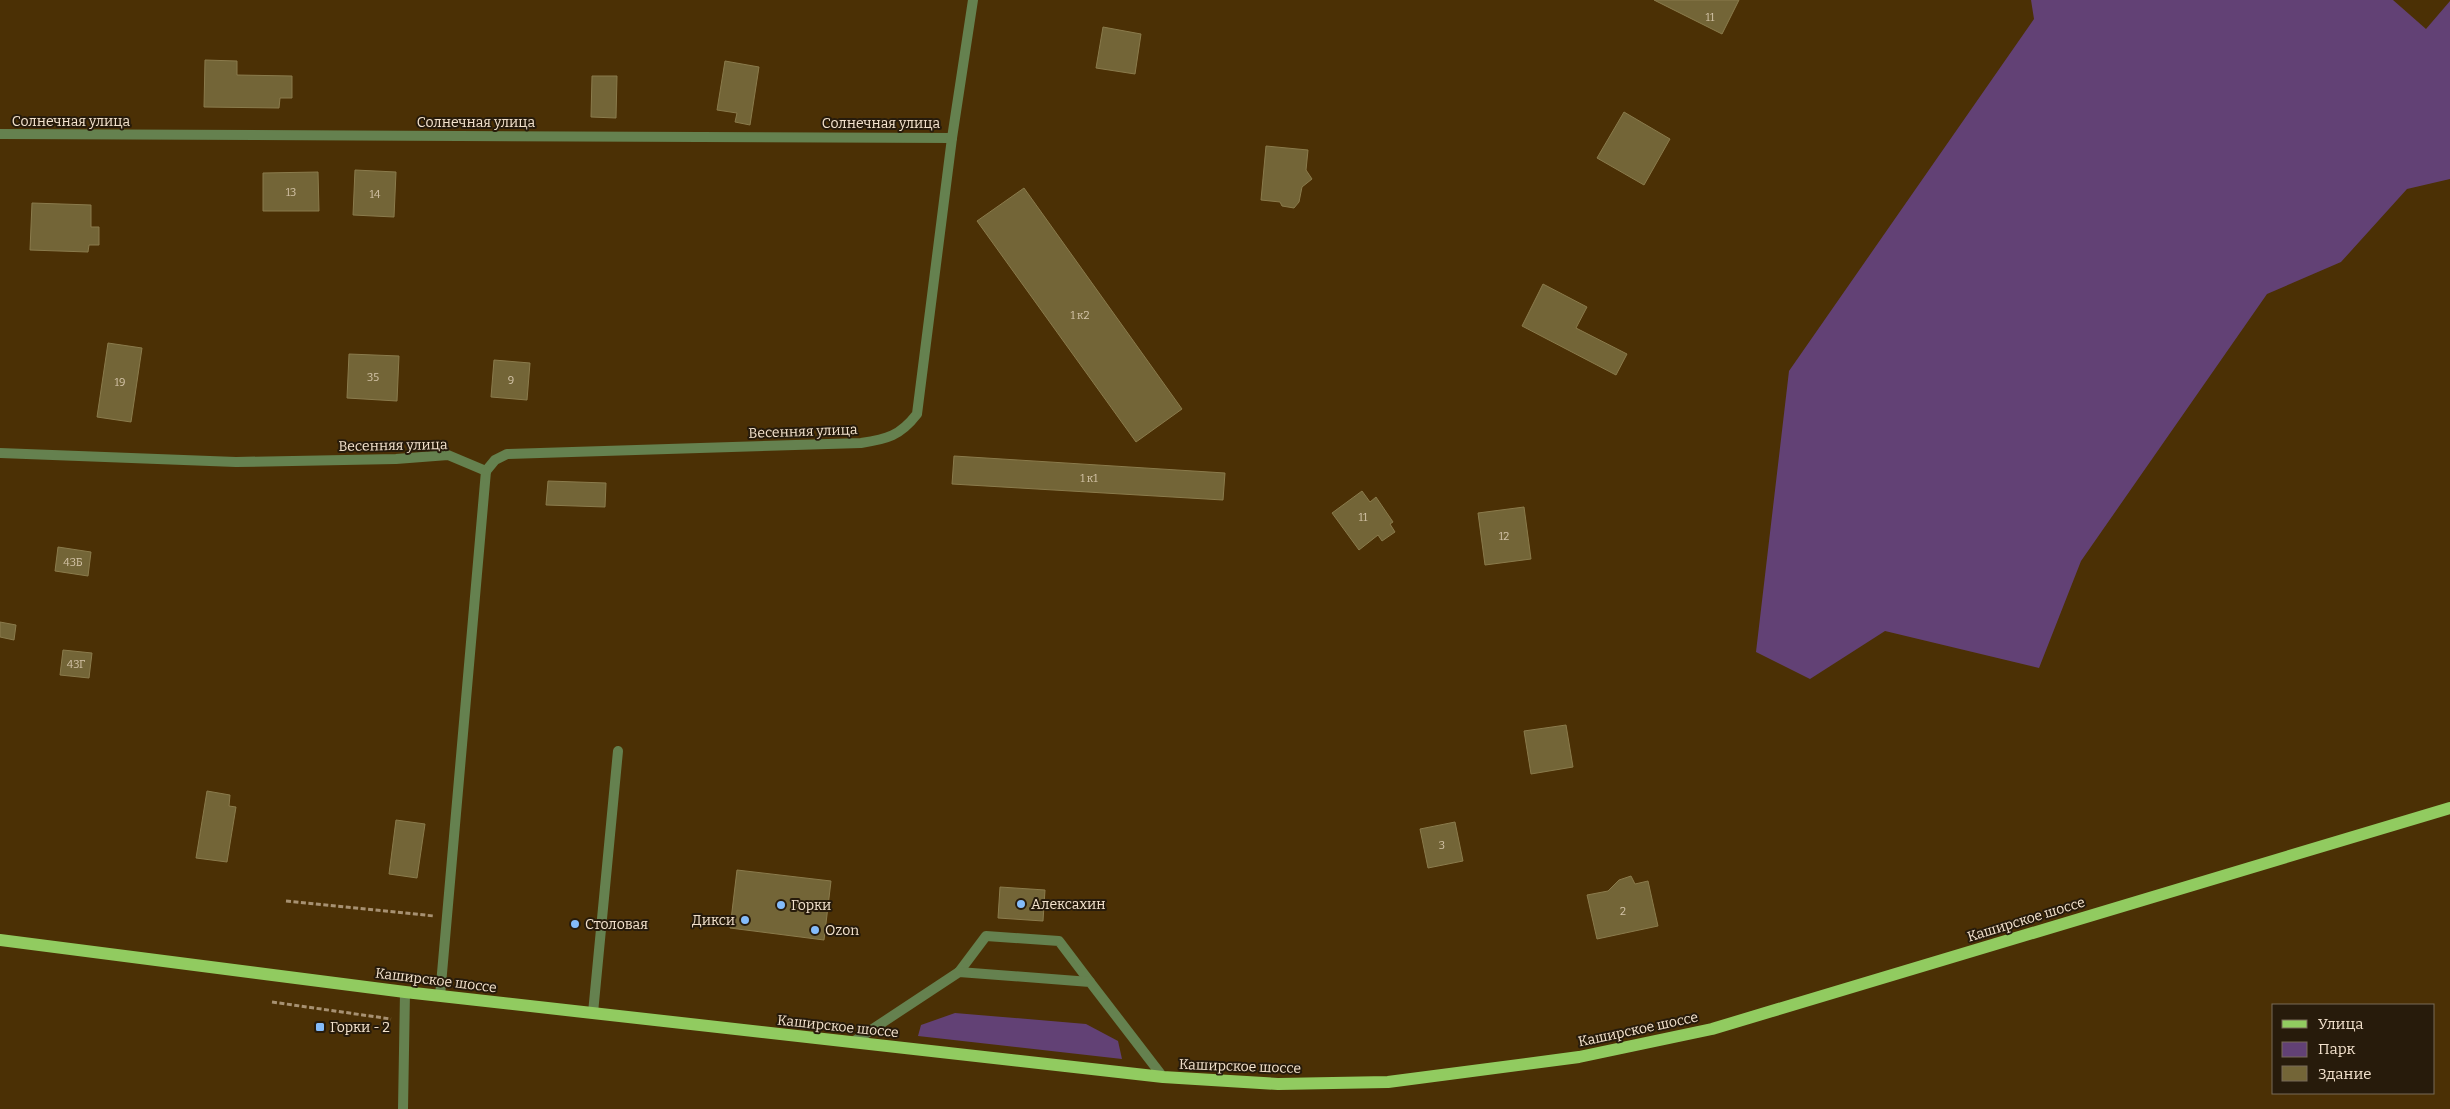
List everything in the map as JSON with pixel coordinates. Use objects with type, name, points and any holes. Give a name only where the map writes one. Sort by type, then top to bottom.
[{"type":"main road","name":"Каширское шоссе","points":[[0,940],[405,992],[1163,1077],[1278,1084],[1388,1082],[1579,1057],[1712,1029],[2450,808]]},
{"type":"street","points":[[952,138],[973,0]]},
{"type":"street","name":"Солнечная улица","points":[[0,134],[952,138]]},
{"type":"street","name":"Весенняя улица","points":[[0,454],[236,462],[396,459],[448,455],[486,471],[495,460],[507,454],[861,444],[886,440],[906,428],[917,414],[952,138]]},
{"type":"street","points":[[440,996],[486,471]]},
{"type":"street","points":[[593,1013],[618,751]]},
{"type":"street","points":[[853,1042],[959,972],[986,936],[1059,941],[1163,1077]]},
{"type":"street","points":[[959,972],[1090,982]]},
{"type":"street","points":[[403,1109],[405,992]]},
{"type":"path","points":[[286,902],[447,917]]},
{"type":"path","points":[[272,1002],[404,1020]]},
{"type":"green space","points":[[2031,0],[2393,0],[2426,29],[2450,1],[2450,179],[2407,189],[2341,262],[2267,294],[2081,561],[2039,668],[1885,631],[1810,679],[1756,652],[1789,371],[2034,19]]},
{"type":"green space","points":[[955,1013],[1086,1024],[1118,1041],[1122,1059],[918,1036],[921,1025]]},
{"type":"building","points":[[1654,0],[1739,0],[1722,34]]},
{"type":"building","points":[[1103,27],[1141,34],[1135,74],[1096,68]]},
{"type":"building","points":[[205,60],[237,61],[237,75],[292,76],[292,98],[280,98],[279,108],[204,107]]},
{"type":"building","points":[[725,61],[759,67],[750,125],[735,122],[737,113],[717,110]]},
{"type":"building","points":[[592,76],[617,76],[616,118],[591,117]]},
{"type":"building","points":[[1624,112],[1670,139],[1644,185],[1597,158]]},
{"type":"building","points":[[1266,146],[1308,150],[1306,170],[1312,179],[1302,187],[1299,202],[1294,208],[1282,206],[1280,202],[1261,200]]},
{"type":"building","points":[[355,170],[396,172],[394,217],[353,215]]},
{"type":"building","points":[[318,172],[319,211],[263,211],[263,173]]},
{"type":"building","points":[[1024,188],[1182,409],[1136,442],[977,221]]},
{"type":"building","points":[[32,203],[91,205],[91,227],[99,227],[99,245],[89,245],[88,252],[30,250]]},
{"type":"building","points":[[1543,284],[1587,307],[1576,328],[1627,354],[1616,375],[1522,326]]},
{"type":"building","points":[[108,343],[142,348],[131,422],[97,417]]},
{"type":"building","points":[[349,354],[399,356],[397,401],[347,398]]},
{"type":"building","points":[[494,360],[530,363],[527,400],[491,397]]},
{"type":"building","points":[[954,456],[1225,473],[1223,500],[952,484]]},
{"type":"building","points":[[548,481],[606,483],[605,507],[546,505]]},
{"type":"building","points":[[1362,491],[1370,502],[1376,497],[1393,522],[1390,524],[1395,532],[1382,541],[1378,535],[1359,550],[1332,513]]},
{"type":"building","points":[[1524,507],[1531,559],[1485,565],[1478,513]]},
{"type":"building","points":[[58,547],[91,552],[88,576],[55,571]]},
{"type":"building","points":[[0,622],[16,625],[14,640],[0,637]]},
{"type":"building","points":[[63,650],[92,653],[89,678],[60,675]]},
{"type":"building","points":[[1566,725],[1573,767],[1531,774],[1524,731]]},
{"type":"building","points":[[207,791],[230,795],[229,806],[236,807],[227,862],[196,858]]},
{"type":"building","points":[[396,820],[425,824],[417,878],[389,874]]},
{"type":"building","points":[[1455,822],[1463,861],[1428,868],[1420,829]]},
{"type":"building","name":"Горки","points":[[737,870],[831,881],[824,940],[730,928]]},
{"type":"building","points":[[1631,876],[1635,884],[1648,881],[1658,926],[1597,939],[1587,895],[1608,891],[1619,880]]},
{"type":"building","name":"Алексахин","points":[[1000,887],[1045,890],[1043,921],[998,918]]},
{"type":"place","name":"Алексахин","points":[[1021,904]]},
{"type":"place","name":"Горки","points":[[781,905]]},
{"type":"place","name":"Дикси","points":[[745,920]]},
{"type":"place","name":"Столовая","points":[[575,924]]},
{"type":"place","name":"Ozon","points":[[815,930]]},
{"type":"place","name":"Горки - 2","points":[[320,1027]]}]
